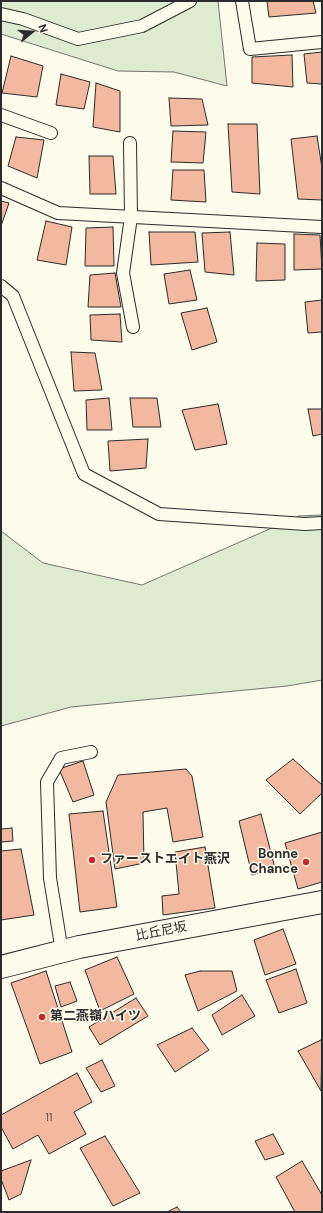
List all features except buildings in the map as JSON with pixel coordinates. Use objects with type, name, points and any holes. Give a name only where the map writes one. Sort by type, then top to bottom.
[{"type":"street","name":"比丘尼坂","points":[[1,967],[62,952],[322,902]]},
{"type":"lane","points":[[1,14],[23,19],[78,39],[142,26],[190,1]]},
{"type":"lane","points":[[242,1],[250,49],[322,42]]},
{"type":"lane","points":[[1,116],[51,133]]},
{"type":"lane","points":[[130,143],[131,218],[123,273],[133,327]]},
{"type":"lane","points":[[1,188],[58,213],[322,227]]},
{"type":"lane","points":[[1,286],[14,296],[84,474],[159,514],[305,524],[322,523]]},
{"type":"lane","points":[[62,952],[50,878],[47,782],[60,758],[91,752]]},
{"type":"green space","points":[[1,1],[218,1],[227,86],[174,72],[118,71],[1,34]]},
{"type":"green space","points":[[322,515],[322,680],[287,686],[71,707],[1,726],[1,531],[43,563],[142,585],[299,516]]},
{"type":"place","name":"ファーストエイト燕沢","points":[[92,860]]},
{"type":"place","name":"Bonne Chance","points":[[306,862]]},
{"type":"place","name":"第二燕嶺ハイツ","points":[[42,1017]]}]
